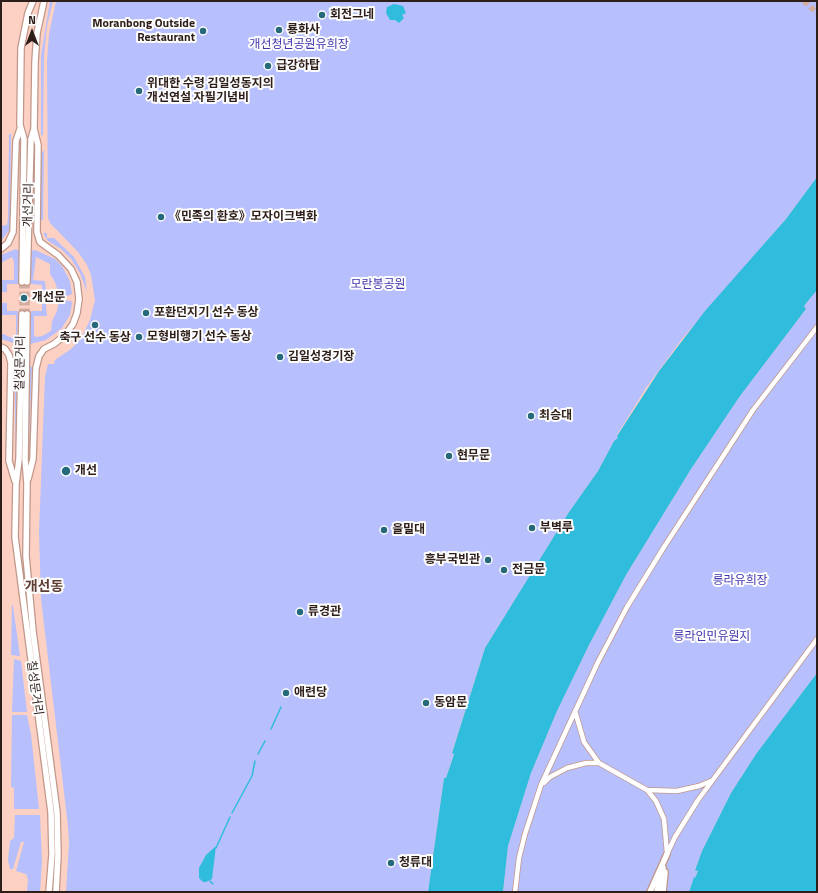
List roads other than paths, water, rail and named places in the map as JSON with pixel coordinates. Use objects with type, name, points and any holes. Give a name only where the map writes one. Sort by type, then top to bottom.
[{"type":"main road","name":"개선거리","points":[[1,249],[8,243],[13,232],[16,141],[20,129],[21,48],[28,13],[33,1]]},
{"type":"main road","name":"개선거리","points":[[20,129],[24,139],[25,282],[31,139],[34,129],[37,33],[44,1]]},
{"type":"main road","name":"개선거리","points":[[34,129],[38,145],[37,232]]},
{"type":"main road","name":"칠성문거리","points":[[27,483],[33,459],[36,368],[39,356],[44,349],[65,335],[73,324],[77,313],[79,299],[77,282],[71,269],[58,255],[40,242],[37,232]]},
{"type":"main road","name":"칠성문거리","points":[[49,892],[52,854],[51,812],[19,579],[15,536],[16,484],[19,458],[25,314],[25,459],[27,483],[26,538],[29,584],[57,812],[58,855],[56,892]]},
{"type":"main road","name":"칠성문거리","points":[[1,347],[5,349],[9,355],[11,363],[9,461],[16,484]]},
{"type":"main road","points":[[16,484],[27,483]]},
{"type":"main road","points":[[650,892],[667,854]]},
{"type":"main road","points":[[657,892],[667,854]]},
{"type":"main road","points":[[663,892],[667,854]]},
{"type":"street","points":[[515,892],[519,858],[525,834],[542,785],[575,711],[627,607],[664,547],[754,410],[817,327]]},
{"type":"street","points":[[667,854],[688,816],[712,781],[817,639]]},
{"type":"street","points":[[575,711],[584,742],[599,763],[647,790],[659,806],[664,819],[667,854]]},
{"type":"street","points":[[542,785],[550,777],[567,768],[599,763]]},
{"type":"street","points":[[647,790],[677,791],[700,786],[712,781]]},
{"type":"waterway","points":[[271,729],[281,707]]},
{"type":"waterway","points":[[258,754],[265,741]]},
{"type":"waterway","points":[[232,813],[252,776],[255,761]]},
{"type":"waterway","points":[[216,848],[230,817]]},
{"type":"waterway","points":[[210,881],[213,884]]},
{"type":"tunnel","points":[[804,1],[817,13]]},
{"type":"tunnel","points":[[22,282],[22,314]]},
{"type":"tunnel","points":[[27,282],[27,314]]},
{"type":"place","name":"회전그네","points":[[322,15]]},
{"type":"place","name":"룡화사","points":[[279,30]]},
{"type":"place","name":"Moranbong Outside Restaurant","points":[[203,31]]},
{"type":"place","name":"급강하탑","points":[[268,66]]},
{"type":"place","name":"위대한 수령 김일성동지의 개선연설 자필기념비","points":[[139,91]]},
{"type":"place","name":"《민족의 환호》모자이크벽화","points":[[161,217]]},
{"type":"place","name":"개선문","points":[[24,298]]},
{"type":"place","name":"포환던지기 선수 동상","points":[[146,313]]},
{"type":"place","name":"축구 선수 동상","points":[[95,325]]},
{"type":"place","name":"모형비행기 선수 동상","points":[[139,337]]},
{"type":"place","name":"김일성경기장","points":[[280,357]]},
{"type":"place","name":"최승대","points":[[531,416]]},
{"type":"place","name":"현무문","points":[[449,456]]},
{"type":"place","name":"개선","points":[[66,471]]},
{"type":"place","name":"부벽루","points":[[532,528]]},
{"type":"place","name":"을밀대","points":[[384,530]]},
{"type":"place","name":"흥부국빈관","points":[[488,560]]},
{"type":"place","name":"전금문","points":[[504,570]]},
{"type":"place","name":"류경관","points":[[300,612]]},
{"type":"place","name":"애련당","points":[[286,693]]},
{"type":"place","name":"동암문","points":[[426,703]]},
{"type":"place","name":"청류대","points":[[391,863]]},
{"type":"district","name":"개선동","points":[[44,588]]},
{"type":"park label","name":"개선청년공원유희장","points":[[299,45]]},
{"type":"park label","name":"모란봉공원","points":[[378,285]]},
{"type":"park label","name":"릉라유희장","points":[[740,581]]},
{"type":"park label","name":"릉라인민유원지","points":[[712,637]]}]
